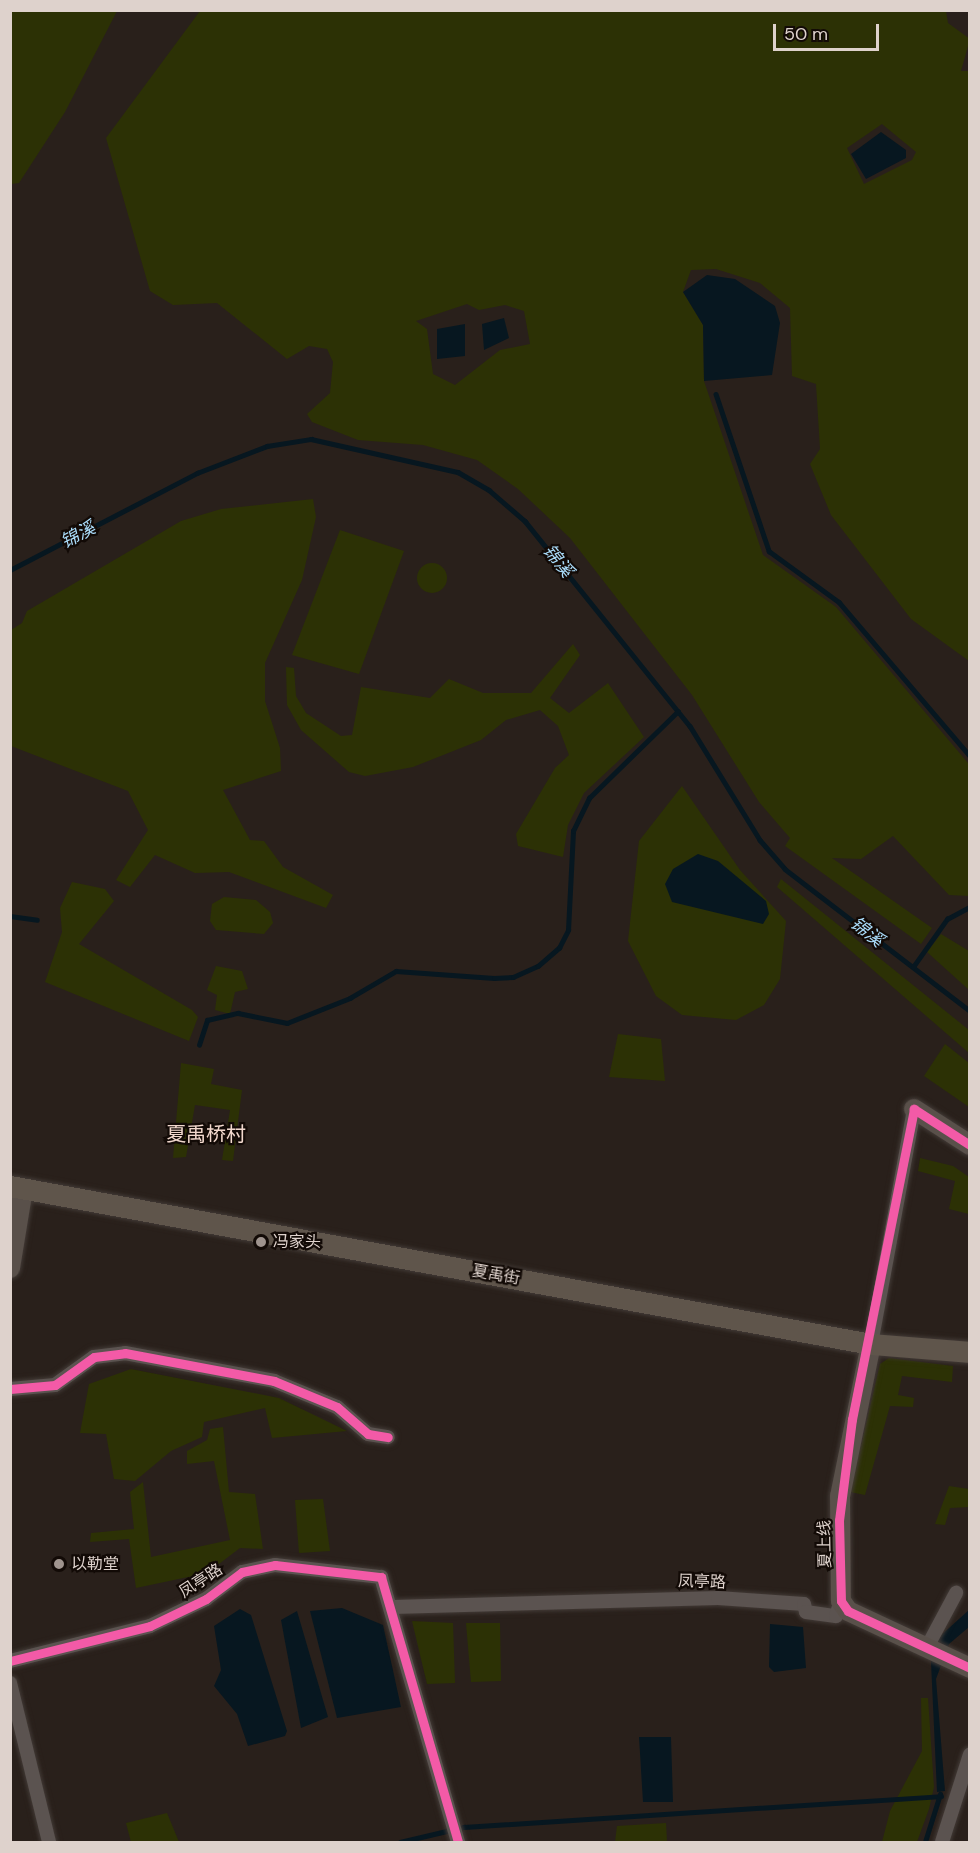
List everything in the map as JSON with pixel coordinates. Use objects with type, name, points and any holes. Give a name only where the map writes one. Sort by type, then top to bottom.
[{"type":"main road","name":"夏禹街","points":[[17,1187],[871,1344],[969,1352]]},
{"type":"street","points":[[871,1344],[914,1109],[969,1145]]},
{"type":"street","points":[[10,1268],[17,1187]]},
{"type":"street","name":"夏上线","points":[[841,1601],[840,1496],[871,1344]]},
{"type":"street","points":[[10,1389],[55,1384],[94,1357],[125,1353],[274,1381],[337,1407],[368,1434],[388,1437]]},
{"type":"street","name":"凤亭路","points":[[10,1661],[150,1626],[206,1599],[242,1572],[275,1565],[381,1577],[393,1607],[718,1598],[804,1604],[806,1612],[836,1616],[841,1601]]},
{"type":"street","points":[[926,1649],[956,1593]]},
{"type":"street","points":[[841,1601],[848,1611],[969,1668]]},
{"type":"street","points":[[393,1607],[458,1842]]},
{"type":"street","points":[[10,1683],[49,1842]]},
{"type":"street","points":[[942,1842],[969,1754]]},
{"type":"green space","points":[[11,10],[117,11],[65,112],[19,183],[11,184]]},
{"type":"green space","points":[[200,11],[946,11],[948,23],[970,39],[961,71],[970,71],[969,661],[911,619],[831,515],[810,464],[820,449],[816,384],[792,376],[790,308],[760,283],[716,269],[691,270],[683,292],[703,325],[704,381],[763,555],[836,607],[968,763],[969,896],[949,895],[893,836],[861,859],[832,858],[932,928],[921,944],[785,846],[790,838],[759,802],[692,695],[570,538],[518,489],[477,460],[423,445],[358,440],[312,422],[307,414],[330,393],[333,362],[327,349],[309,346],[287,359],[217,303],[173,305],[150,291],[106,138]],"holes":[[[882,124],[916,152],[912,160],[864,184],[847,148]],[[467,304],[479,310],[505,305],[524,311],[530,344],[500,350],[455,385],[433,374],[427,329],[416,321]]]},
{"type":"green space","points":[[313,499],[316,517],[302,580],[265,663],[265,701],[280,748],[281,771],[223,790],[250,840],[264,841],[283,867],[333,895],[326,908],[229,872],[195,873],[155,855],[130,887],[116,880],[148,830],[128,791],[11,746],[11,630],[22,623],[27,611],[181,521],[221,509]]},
{"type":"green space","points":[[340,530],[404,551],[359,674],[292,655]]},
{"type":"green space","points":[[432,563],[443,567],[447,578],[443,589],[432,593],[421,589],[417,578],[421,567]]},
{"type":"green space","points":[[573,644],[580,655],[550,698],[569,713],[608,683],[644,737],[584,793],[568,825],[563,857],[518,846],[516,834],[555,768],[569,755],[558,726],[540,710],[506,720],[481,740],[413,767],[365,776],[349,772],[301,730],[287,705],[286,667],[294,668],[296,696],[306,713],[341,736],[352,735],[361,687],[430,698],[449,679],[483,693],[531,693]]},
{"type":"green space","points":[[682,786],[740,870],[786,921],[780,979],[764,1005],[736,1020],[682,1015],[656,996],[628,941],[639,841]]},
{"type":"green space","points":[[781,879],[969,1030],[969,1053],[777,887]]},
{"type":"green space","points":[[72,882],[105,889],[114,901],[79,944],[192,1010],[198,1017],[189,1041],[45,982],[62,932],[60,908]]},
{"type":"green space","points":[[224,897],[256,900],[270,912],[273,923],[264,934],[216,930],[210,921],[212,904]]},
{"type":"green space","points":[[941,934],[969,951],[969,990],[927,952]]},
{"type":"green space","points":[[216,966],[242,971],[248,989],[235,992],[230,1014],[215,1010],[217,995],[207,990]]},
{"type":"green space","points":[[618,1034],[661,1039],[665,1081],[609,1077]]},
{"type":"green space","points":[[945,1044],[969,1063],[969,1107],[924,1076]]},
{"type":"green space","points":[[181,1063],[214,1069],[211,1084],[242,1090],[233,1161],[222,1160],[230,1110],[195,1105],[186,1157],[173,1158]]},
{"type":"green space","points":[[920,1158],[953,1166],[969,1177],[969,1214],[949,1209],[955,1181],[918,1171]]},
{"type":"green space","points":[[889,1358],[953,1366],[952,1382],[902,1376],[898,1395],[914,1398],[913,1407],[890,1406],[865,1495],[850,1492],[880,1364]]},
{"type":"green space","points":[[131,1369],[279,1398],[347,1431],[272,1438],[265,1408],[204,1422],[202,1437],[171,1451],[135,1481],[114,1479],[106,1434],[80,1433],[89,1384]]},
{"type":"green space","points":[[223,1427],[229,1492],[255,1494],[263,1549],[240,1548],[207,1573],[136,1588],[129,1539],[90,1542],[91,1533],[134,1529],[130,1492],[143,1482],[151,1557],[230,1540],[214,1461],[187,1464],[187,1451],[207,1440],[210,1429]]},
{"type":"green space","points":[[949,1486],[969,1489],[969,1507],[950,1508],[945,1525],[935,1524]]},
{"type":"green space","points":[[323,1499],[330,1551],[299,1553],[295,1500]]},
{"type":"green space","points":[[412,1621],[453,1623],[455,1683],[427,1684]]},
{"type":"green space","points":[[466,1623],[500,1623],[501,1681],[471,1682]]},
{"type":"green space","points":[[921,1698],[928,1698],[934,1787],[929,1809],[917,1842],[882,1842],[890,1811],[922,1751]]},
{"type":"green space","points":[[167,1813],[179,1842],[131,1842],[126,1823]]},
{"type":"green space","points":[[666,1823],[667,1842],[615,1842],[617,1826]]},
{"type":"water","points":[[881,132],[906,150],[906,158],[866,179],[851,154]]},
{"type":"water","points":[[707,275],[735,279],[775,306],[780,323],[772,375],[704,381],[703,325],[683,292]]},
{"type":"water","points":[[504,318],[509,338],[484,350],[482,324]]},
{"type":"water","points":[[465,324],[465,356],[437,359],[437,329]]},
{"type":"water","points":[[698,854],[718,861],[766,901],[769,914],[763,924],[672,902],[665,884],[673,869]]},
{"type":"water","points":[[342,1608],[383,1625],[401,1707],[337,1718],[310,1611]]},
{"type":"water","points":[[240,1609],[251,1615],[287,1731],[285,1736],[248,1746],[237,1714],[214,1686],[221,1670],[214,1626]]},
{"type":"water","points":[[969,1610],[969,1627],[949,1644],[936,1679],[945,1791],[937,1792],[931,1662],[939,1637]]},
{"type":"water","points":[[297,1611],[328,1717],[301,1728],[281,1620]]},
{"type":"water","points":[[770,1624],[803,1627],[806,1668],[774,1672],[769,1667]]},
{"type":"water","points":[[639,1737],[671,1737],[673,1802],[643,1802]]},
{"type":"waterway","points":[[716,394],[769,551],[839,602],[970,756]]},
{"type":"waterway","name":"锦溪","points":[[10,570],[197,473],[267,446],[311,439],[458,472],[489,490],[525,521],[690,726],[760,840],[785,869],[970,1011]]},
{"type":"waterway","points":[[199,1045],[207,1020],[238,1013],[287,1023],[350,998],[396,971],[494,978],[513,977],[538,966],[559,948],[568,930],[573,831],[589,798],[678,711]]},
{"type":"waterway","points":[[913,967],[947,919],[970,907]]},
{"type":"waterway","points":[[10,916],[37,920]]},
{"type":"waterway","points":[[925,1842],[940,1794]]},
{"type":"waterway","points":[[400,1842],[464,1827],[941,1796]]},
{"type":"cycle path","points":[[970,1145],[914,1109],[852,1419],[839,1520],[841,1601],[848,1611],[970,1668]]},
{"type":"cycle path","points":[[10,1389],[55,1385],[94,1357],[125,1353],[274,1381],[337,1407],[368,1434],[388,1437]]},
{"type":"cycle path","points":[[10,1661],[150,1626],[206,1599],[242,1572],[275,1565],[381,1577],[458,1842]]},
{"type":"place","name":"冯家头","points":[[261,1242]]},
{"type":"place","name":"以勒堂","points":[[59,1564]]},
{"type":"district","name":"夏禹桥村","points":[[206,1134]]}]
